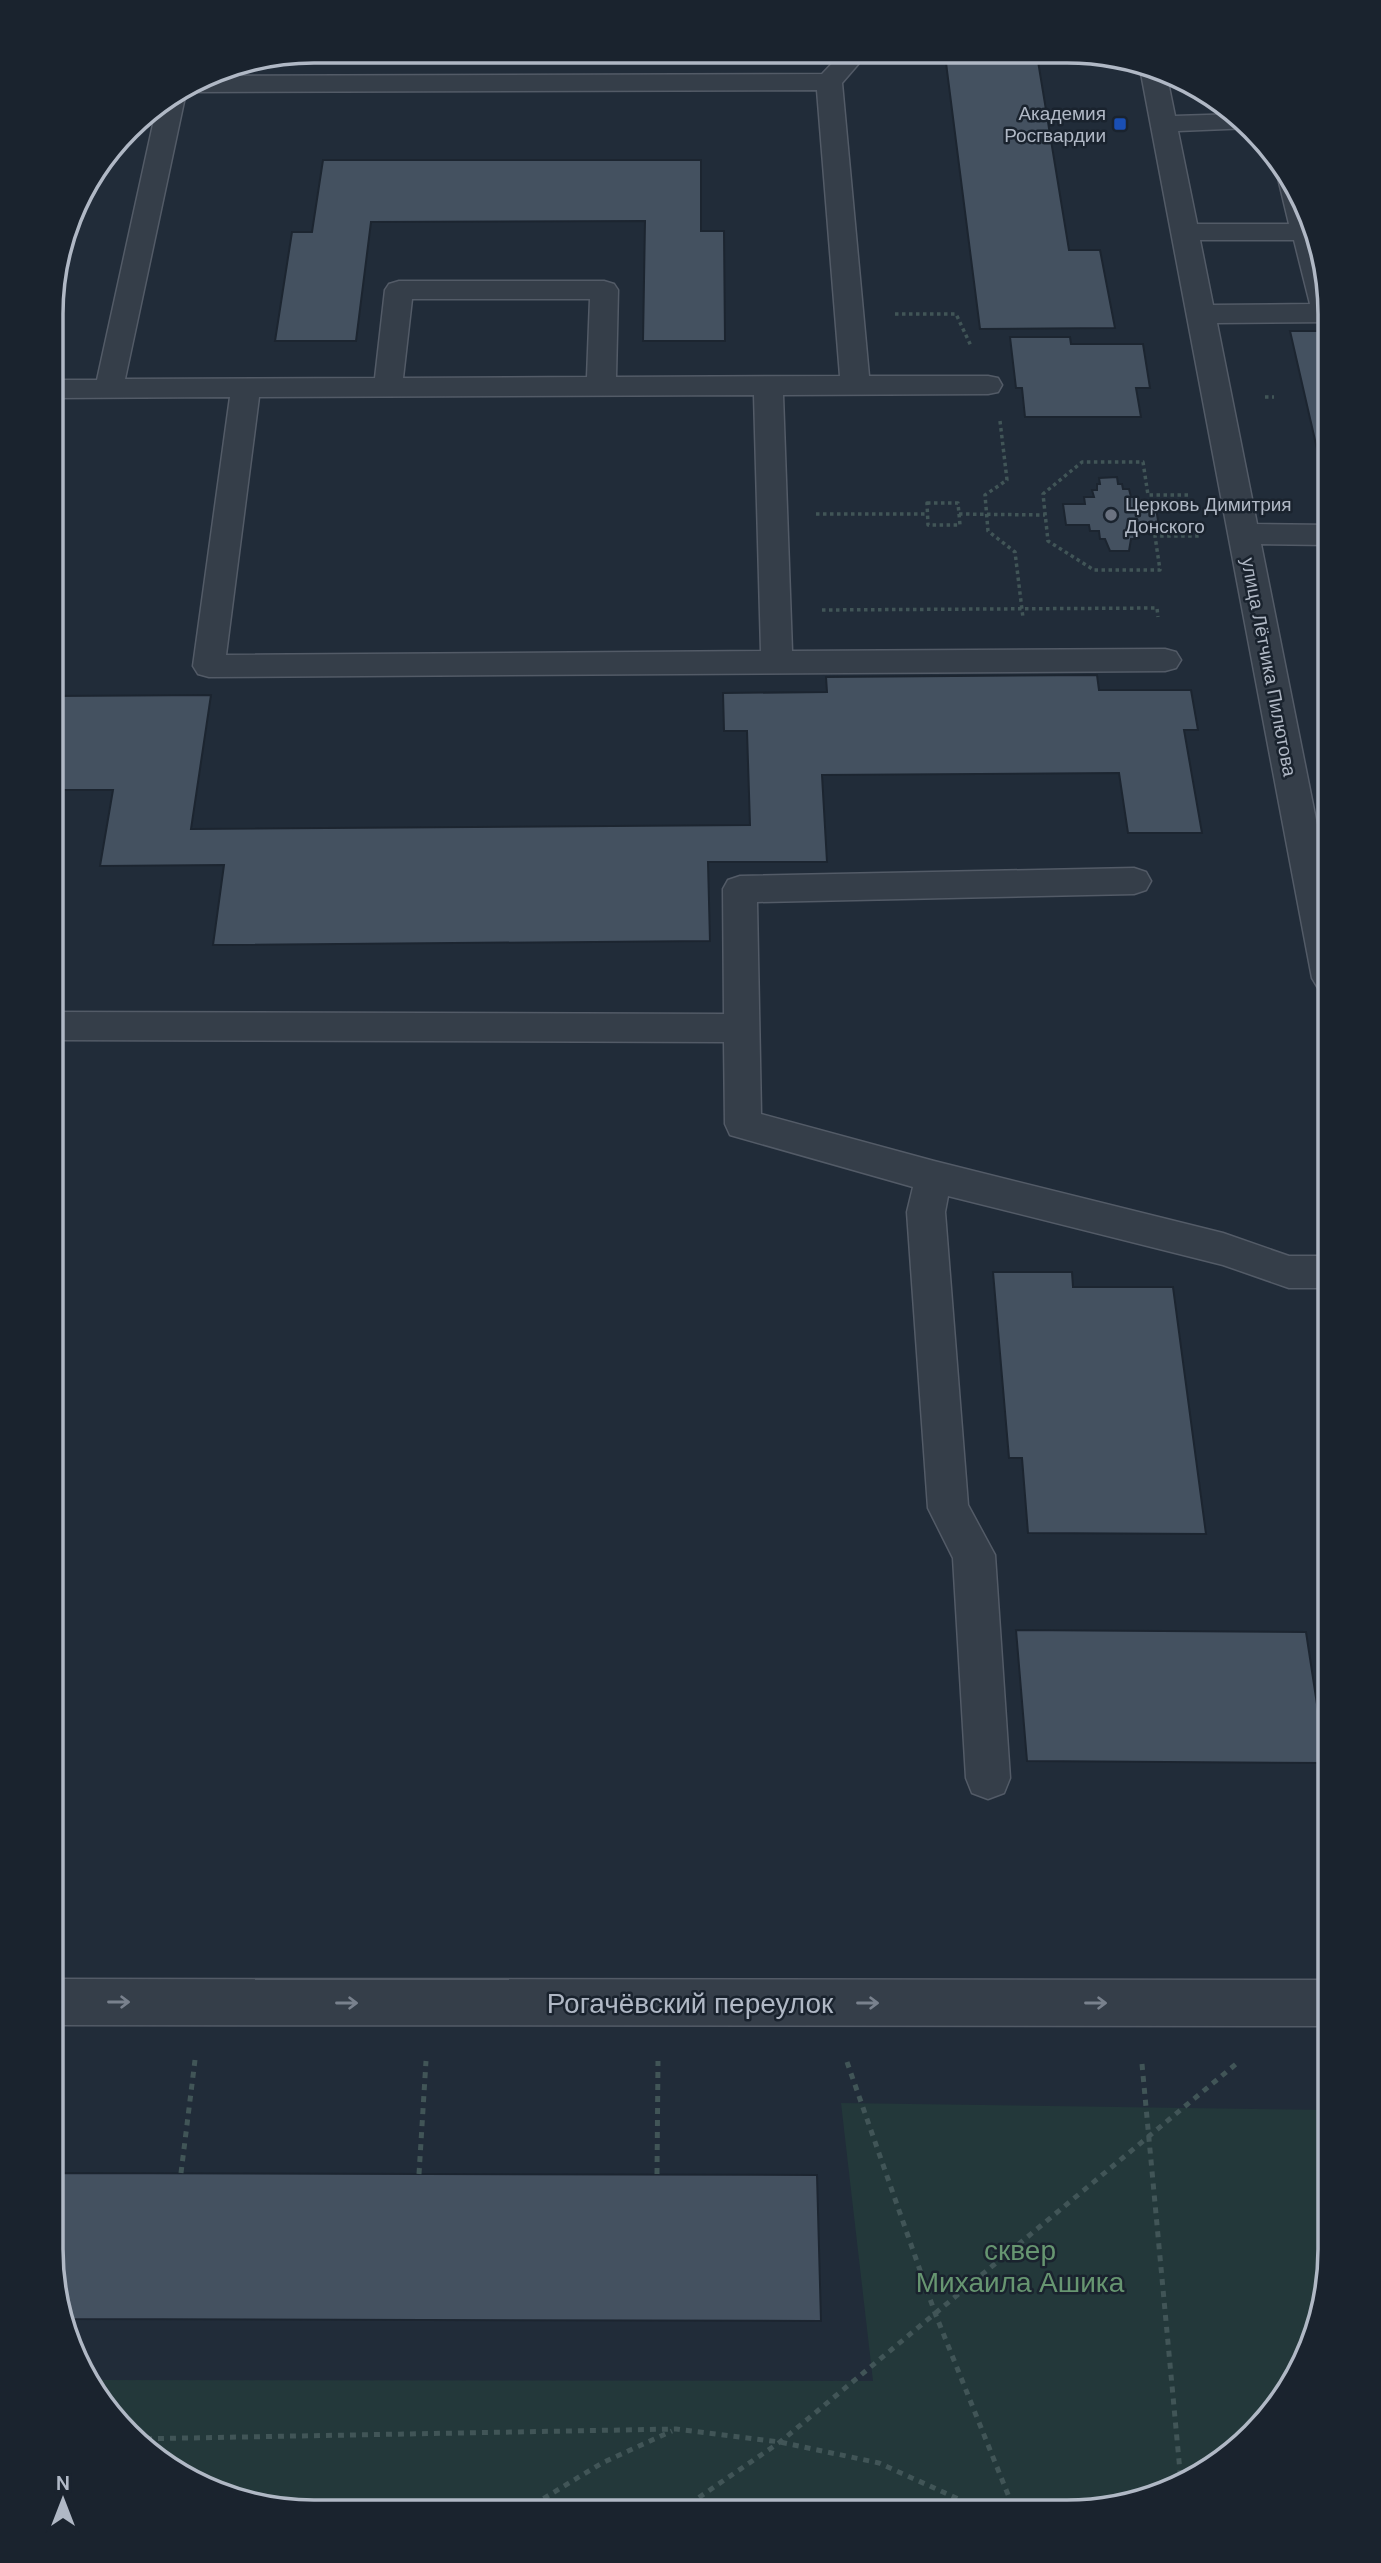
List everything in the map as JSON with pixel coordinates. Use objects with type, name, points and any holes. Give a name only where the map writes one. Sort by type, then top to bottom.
[{"type":"street","points":[[214,84],[829,82],[847,63]]},
{"type":"street","name":"улица Лётчика Пилютова","points":[[1155,79],[1243,534],[1318,871]]},
{"type":"street","points":[[829,82],[855,386]]},
{"type":"street","points":[[109,389],[169,109]]},
{"type":"street","points":[[1164,124],[1229,122]]},
{"type":"street","points":[[1185,232],[1305,232]]},
{"type":"street","points":[[388,388],[399,290],[604,290],[601,387]]},
{"type":"street","points":[[1200,314],[1318,313]]},
{"type":"street","points":[[63,389],[988,385]]},
{"type":"street","points":[[768,386],[777,662]]},
{"type":"street","points":[[246,388],[209,666],[1165,660]]},
{"type":"street","points":[[1243,534],[1318,535]]},
{"type":"street","points":[[1134,881],[740,889],[743,1124],[934,1177],[1223,1249],[1289,1272],[1318,1272]]},
{"type":"street","points":[[63,1026],[742,1028]]},
{"type":"street","points":[[934,1177],[926,1212],[948,1508],[974,1555],[988,1778]]},
{"type":"street","name":"Рогачёвский переулок","points":[[63,2003],[1318,2003]]},
{"type":"path","points":[[848,314],[956,314],[988,385],[998,397],[1007,480],[985,495],[988,531],[1014,552],[1029,661]]},
{"type":"path","points":[[1196,495],[1148,495],[1143,463],[1082,463],[1043,494],[1048,541],[1094,570],[1160,570],[1155,536],[1204,536]]},
{"type":"path","points":[[926,503],[958,503],[959,514],[960,525],[928,525],[926,503]]},
{"type":"path","points":[[772,514],[928,514]]},
{"type":"path","points":[[959,514],[1045,514]]},
{"type":"path","points":[[775,611],[1157,608],[1165,660]]},
{"type":"path","points":[[181,2173],[195,2060]]},
{"type":"path","points":[[419,2174],[426,2061]]},
{"type":"path","points":[[657,2061],[657,2174]]},
{"type":"path","points":[[847,2062],[935,2313],[1010,2500]]},
{"type":"path","points":[[1142,2064],[1180,2473]]},
{"type":"path","points":[[694,2500],[780,2442],[1236,2064]]},
{"type":"path","points":[[541,2500],[602,2463],[676,2429]]},
{"type":"path","points":[[150,2439],[676,2429],[780,2442],[880,2463],[964,2500]]},
{"type":"green space","name":"сквер Михаила Ашика","points":[[841,2103],[1318,2110],[1316,2282],[1305,2330],[1292,2360],[1266,2402],[1220,2448],[1163,2481],[1116,2495],[1067,2500],[281,2498],[233,2487],[175,2458],[149,2438],[125,2414],[100,2380],[873,2381]]},
{"type":"building","points":[[946,63],[1038,63],[1069,250],[1100,250],[1115,328],[980,329]]},
{"type":"building","points":[[323,160],[701,160],[701,231],[724,231],[725,341],[643,341],[645,221],[371,222],[356,341],[275,341],[292,232],[312,232]]},
{"type":"building","points":[[1290,331],[1318,331],[1318,453]]},
{"type":"building","points":[[1010,337],[1070,337],[1071,344],[1143,344],[1150,388],[1136,388],[1141,417],[1025,417],[1022,388],[1016,388]]},
{"type":"building","name":"Церковь Димитрия Донского","points":[[1117,477],[1118,484],[1122,484],[1123,489],[1129,489],[1131,497],[1138,497],[1139,503],[1155,503],[1159,526],[1142,526],[1143,531],[1134,531],[1135,539],[1131,539],[1129,551],[1110,551],[1105,539],[1100,539],[1099,531],[1090,531],[1089,525],[1066,525],[1063,504],[1085,504],[1084,497],[1094,497],[1092,490],[1097,490],[1099,478]]},
{"type":"building","points":[[1097,675],[1099,690],[1191,690],[1198,730],[1184,730],[1202,833],[1128,833],[1119,773],[822,775],[827,862],[708,862],[710,941],[213,945],[224,865],[100,866],[113,790],[63,790],[63,696],[211,695],[191,829],[750,825],[747,731],[724,731],[723,693],[827,692],[826,677]]},
{"type":"building","points":[[993,1272],[1072,1272],[1073,1287],[1173,1287],[1206,1534],[1028,1533],[1022,1458],[1009,1458]]},
{"type":"building","points":[[1016,1630],[1306,1632],[1318,1711],[1318,1763],[1027,1761]]},
{"type":"building","points":[[63,2173],[817,2175],[821,2321],[73,2319],[65,2282]]},
{"type":"place","name":"Академия Росгвардии","points":[[1120,124]]},
{"type":"place","name":"Церковь Димитрия Донского","points":[[1111,515]]}]
